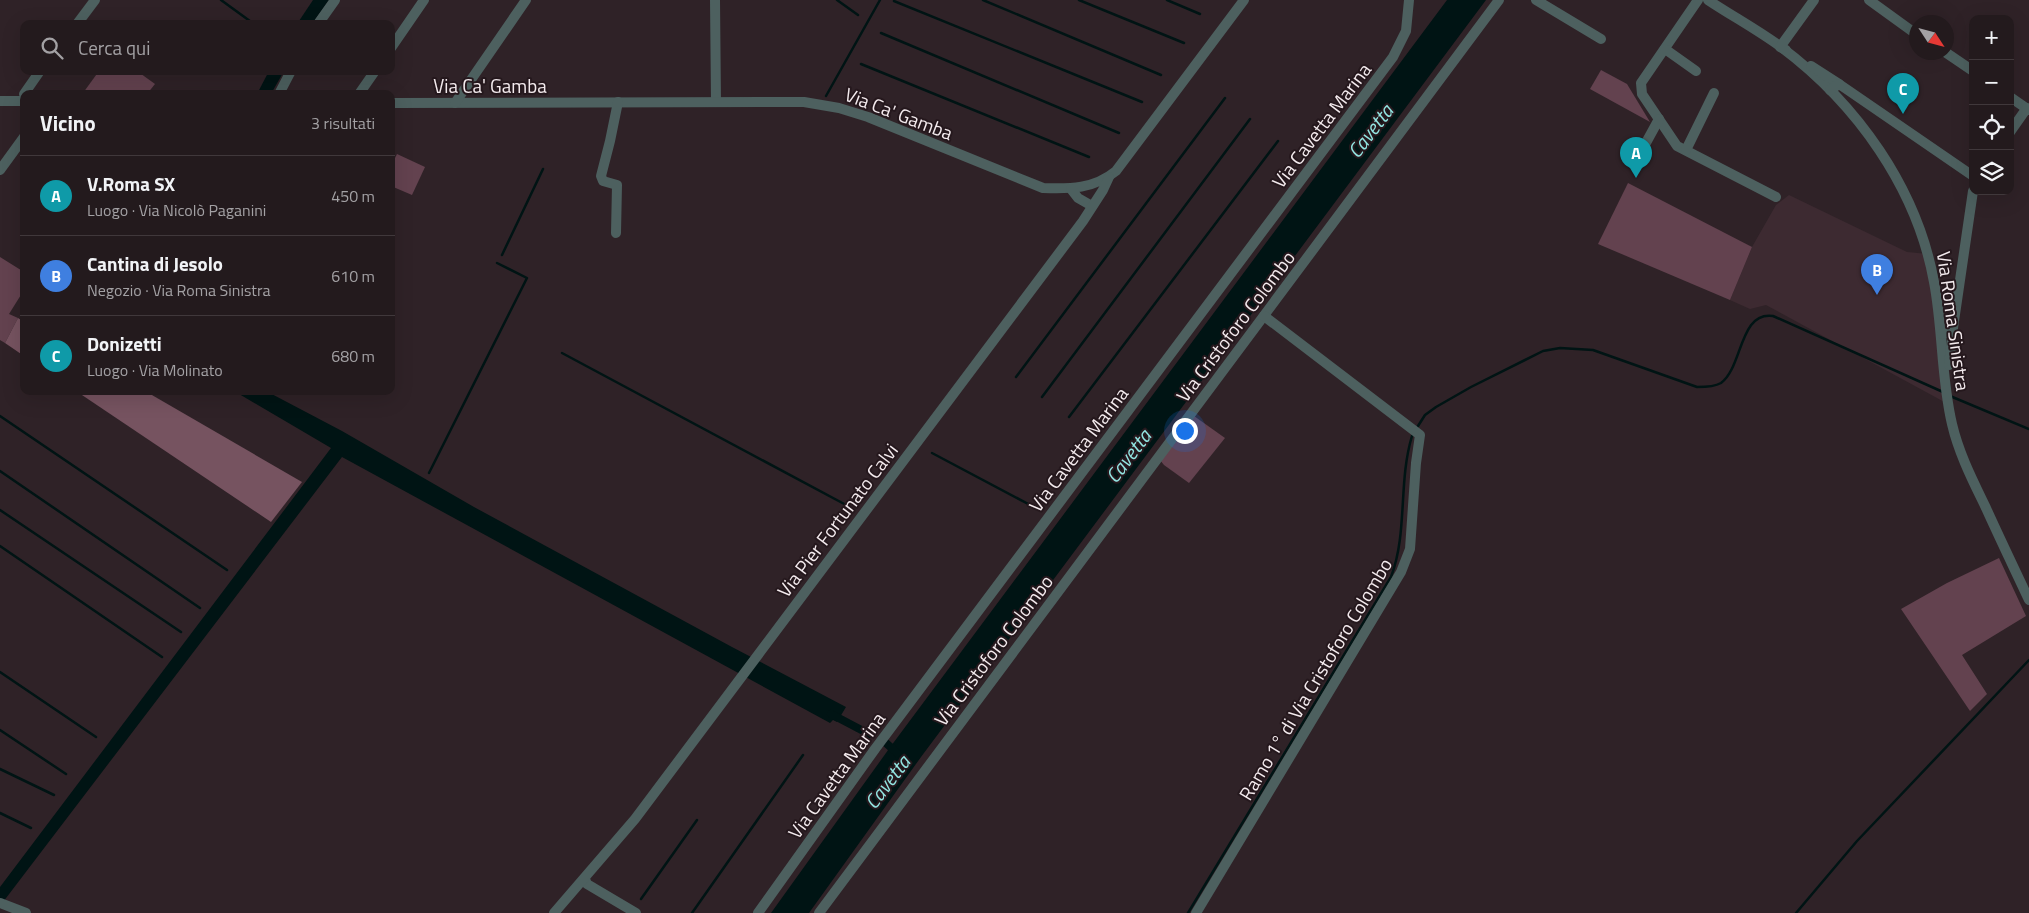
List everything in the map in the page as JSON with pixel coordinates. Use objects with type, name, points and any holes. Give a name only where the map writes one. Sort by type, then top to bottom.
[{"type":"street","points":[[80,20],[96,0]]},
{"type":"street","points":[[321,20],[335,0]]},
{"type":"street","points":[[395,42],[424,0]]},
{"type":"street","points":[[456,103],[526,0]]},
{"type":"street","points":[[715,0],[716,102]]},
{"type":"street","name":"Via Ca' Gamba","points":[[395,103],[790,101],[839,108],[868,117],[1043,188],[1071,189],[1085,187],[1109,177],[1123,163],[1244,0]]},
{"type":"street","name":"Via Cristoforo Colombo","points":[[820,913],[1499,0]]},
{"type":"street","points":[[1536,0],[1601,39]]},
{"type":"street","points":[[1698,0],[1641,83],[1640,89],[1677,146],[1776,197]]},
{"type":"street","name":"Via Roma Sinistra","points":[[1708,0],[1780,47],[1830,90],[1878,148],[1905,194],[1928,254],[1934,283],[1942,334],[1946,390],[1954,432],[1963,458],[2029,600]]},
{"type":"street","points":[[1814,0],[1780,47],[1839,84],[1969,173]]},
{"type":"street","points":[[1869,0],[1909,29]]},
{"type":"street","name":"Via Cavetta Marina","points":[[758,913],[875,749],[1393,57],[1406,31],[1406,2]]},
{"type":"street","points":[[1664,50],[1696,71]]},
{"type":"street","points":[[1954,58],[1969,68]]},
{"type":"street","points":[[28,90],[37,75]]},
{"type":"street","points":[[281,90],[289,75]]},
{"type":"street","points":[[362,90],[372,75]]},
{"type":"street","points":[[1830,90],[1839,84]]},
{"type":"street","points":[[1686,150],[1714,93]]},
{"type":"street","points":[[0,101],[20,98]]},
{"type":"street","points":[[2014,100],[2028,109],[2014,127]]},
{"type":"street","points":[[616,233],[617,185],[603,181],[600,176],[618,102]]},
{"type":"street","points":[[1636,161],[1658,119]]},
{"type":"street","points":[[0,170],[20,142]]},
{"type":"street","name":"Via Pier Fortunato Calvi","points":[[554,913],[635,819],[1092,206],[1109,177]]},
{"type":"street","points":[[1071,189],[1078,198],[1092,206]]},
{"type":"street","points":[[1946,390],[1972,195]]},
{"type":"street","name":"Ramo 1° di Via Cristoforo Colombo","points":[[1196,913],[1401,572],[1410,549],[1416,463],[1420,435],[1264,316]]},
{"type":"street","points":[[1942,334],[1948,333],[1953,328]]},
{"type":"street","points":[[585,878],[587,884],[636,913]]},
{"type":"street","points":[[4,904],[26,913]]},
{"type":"shaded area","points":[[1601,70],[1627,84],[1650,122],[1590,89]]},
{"type":"shaded area","points":[[96,75],[143,75],[155,84],[150,90],[85,90]]},
{"type":"shaded area","points":[[397,154],[425,167],[412,195],[395,188],[395,158]]},
{"type":"shaded area","points":[[1628,183],[1752,247],[1730,300],[1598,244]]},
{"type":"shaded area","points":[[1789,195],[1907,252],[1928,254],[1948,404],[1766,305],[1750,309],[1730,300],[1752,247],[1776,205]]},
{"type":"shaded area","points":[[0,257],[20,270],[20,296],[9,314],[18,318],[5,343],[0,340]]},
{"type":"shaded area","points":[[18,318],[20,319],[20,353],[5,343]]},
{"type":"shaded area","points":[[82,395],[152,395],[302,482],[271,522]]},
{"type":"shaded area","points":[[1194,416],[1225,438],[1189,483],[1160,460]]},
{"type":"shaded area","points":[[1999,558],[2026,616],[1962,655],[1987,694],[1970,711],[1901,609],[1947,583]]},
{"type":"water","points":[[313,0],[329,0],[315,20],[300,20]]},
{"type":"water","name":"Cavetta","points":[[1447,0],[1486,0],[921,757],[809,913],[771,913],[891,746]]},
{"type":"water","points":[[267,75],[282,75],[273,90],[259,90]]},
{"type":"water","points":[[241,395],[274,395],[342,431],[474,507],[846,707],[837,722],[833,720],[830,723],[342,457],[0,906],[0,887],[331,448]]},
{"type":"waterway","points":[[221,0],[248,20]]},
{"type":"waterway","points":[[837,0],[858,15]]},
{"type":"waterway","points":[[826,96],[880,0]]},
{"type":"waterway","points":[[983,0],[1161,75]]},
{"type":"waterway","points":[[1079,0],[1184,43]]},
{"type":"waterway","points":[[1167,0],[1200,14]]},
{"type":"waterway","points":[[894,1],[1142,102]]},
{"type":"waterway","points":[[881,33],[1119,133]]},
{"type":"waterway","points":[[861,64],[1089,157]]},
{"type":"waterway","points":[[1016,377],[1225,98]]},
{"type":"waterway","points":[[1042,397],[1250,119]]},
{"type":"waterway","points":[[1069,417],[1278,141]]},
{"type":"waterway","points":[[502,255],[543,169]]},
{"type":"waterway","points":[[429,473],[527,278],[497,263]]},
{"type":"waterway","points":[[1418,426],[1425,415],[1471,387],[1543,351],[1560,348],[1593,350],[1697,387],[1715,385],[1721,383],[1728,375],[1734,365],[1747,331],[1754,322],[1762,317],[1773,316],[1943,392]]},
{"type":"waterway","points":[[562,353],[848,506]]},
{"type":"waterway","points":[[1950,396],[2029,429]]},
{"type":"waterway","points":[[0,416],[227,570]]},
{"type":"waterway","points":[[1188,913],[1391,577],[1399,542],[1405,471],[1412,436]]},
{"type":"waterway","points":[[932,453],[1032,506]]},
{"type":"waterway","points":[[0,471],[200,608]]},
{"type":"waterway","points":[[0,510],[181,632]]},
{"type":"waterway","points":[[0,546],[162,657]]},
{"type":"waterway","points":[[1796,913],[1857,841],[2029,660]]},
{"type":"waterway","points":[[0,672],[96,737]]},
{"type":"waterway","points":[[831,714],[869,734]]},
{"type":"waterway","points":[[0,730],[66,774]]},
{"type":"waterway","points":[[886,743],[897,753]]},
{"type":"waterway","points":[[692,913],[803,755]]},
{"type":"waterway","points":[[0,769],[54,795]]},
{"type":"waterway","points":[[0,813],[31,828]]},
{"type":"waterway","points":[[641,899],[697,820]]},
{"type":"place","name":"Donizetti","points":[[1903,114]]},
{"type":"place","name":"V.Roma SX","points":[[1636,178]]},
{"type":"place","name":"Cantina di Jesolo","points":[[1877,295]]}]
